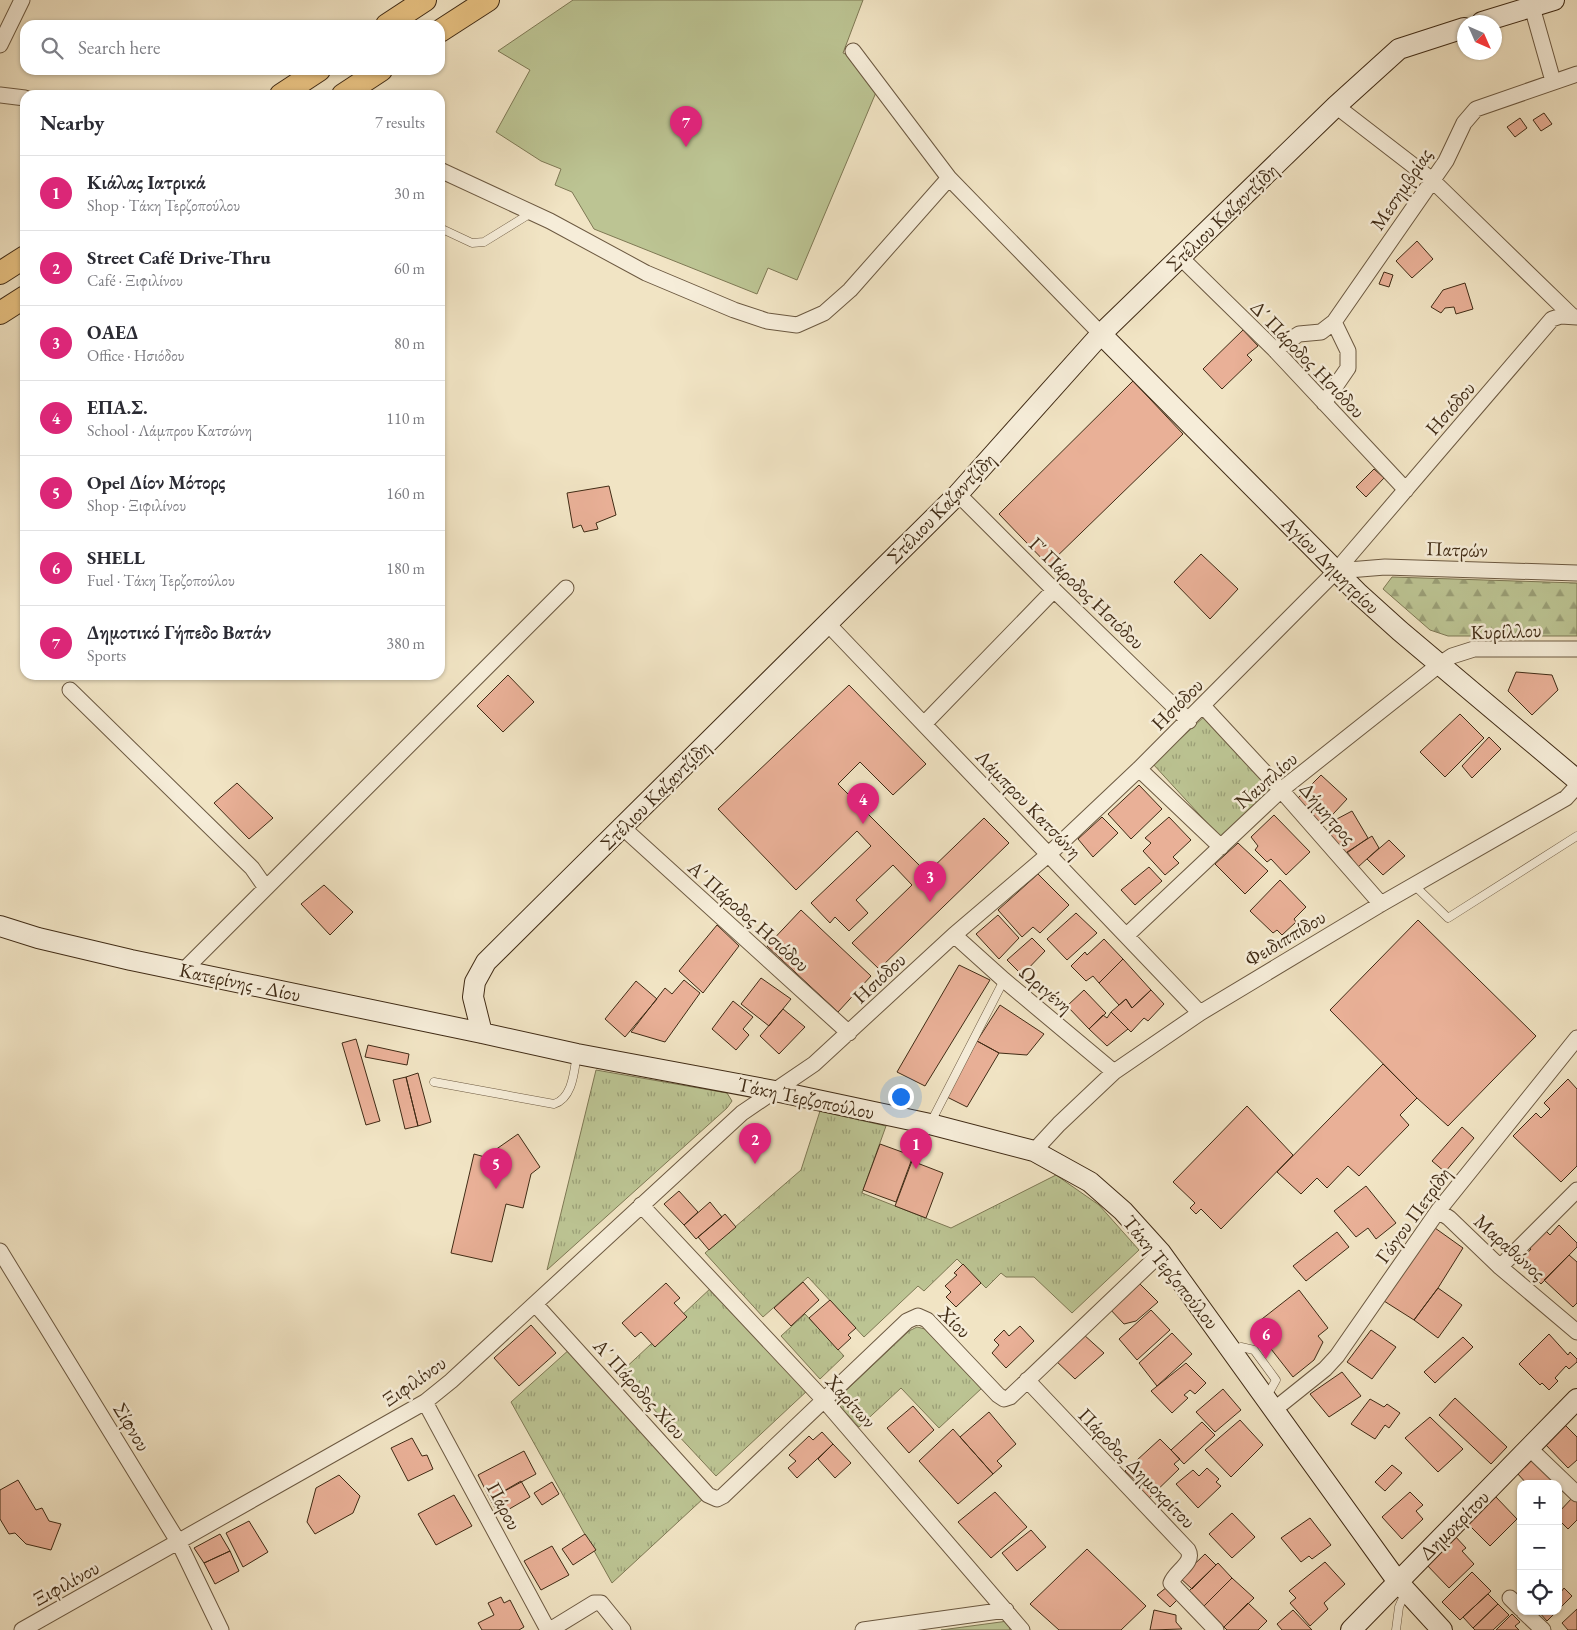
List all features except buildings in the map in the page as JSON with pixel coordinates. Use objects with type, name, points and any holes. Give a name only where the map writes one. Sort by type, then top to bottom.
[{"type":"main road","points":[[395,20],[425,0]]},
{"type":"main road","points":[[445,28],[488,0]]},
{"type":"main road","points":[[289,90],[311,75]]},
{"type":"main road","points":[[351,90],[373,75]]},
{"type":"main road","points":[[0,273],[20,260]]},
{"type":"main road","points":[[0,313],[20,301]]},
{"type":"street","points":[[0,45],[22,0]]},
{"type":"street","points":[[1502,16],[1554,0]]},
{"type":"street","points":[[1532,7],[1553,81]]},
{"type":"street","name":"Στέλιου Καζαντζίδη","points":[[482,1033],[473,997],[475,982],[486,962],[958,494],[1101,334],[1336,106],[1399,50],[1457,30]]},
{"type":"street","points":[[852,51],[949,178],[1101,334]]},
{"type":"street","name":"Μεσημβρίας","points":[[1275,350],[1299,334],[1321,332],[1334,322],[1446,161],[1464,123],[1476,109],[1577,74]]},
{"type":"street","points":[[0,95],[20,97]]},
{"type":"street","points":[[1336,106],[1432,180],[1574,316]]},
{"type":"street","points":[[445,172],[531,213],[646,273],[685,290],[767,321],[797,325],[824,313],[850,290],[949,178]]},
{"type":"street","name":"Δ΄ Πάροδος Ησιόδου","points":[[1180,257],[1275,350],[1406,490]]},
{"type":"street","name":"Ησιόδου","points":[[775,1091],[814,1064],[849,1033],[954,935],[1049,854],[1189,721],[1336,572],[1552,319],[1561,316],[1574,316]]},
{"type":"street","points":[[1324,403],[1348,368],[1348,352],[1334,322]]},
{"type":"street","name":"Αγίου Δημητρίου","points":[[1101,334],[1336,572],[1376,610],[1577,780]]},
{"type":"street","name":"Γ΄ Πάροδος Ησιόδου","points":[[958,494],[1189,721]]},
{"type":"street","name":"Πατρών","points":[[1336,572],[1385,567],[1577,573]]},
{"type":"street","points":[[184,970],[566,588]]},
{"type":"street","points":[[924,724],[1054,590]]},
{"type":"street","name":"Λάμπρου Κατσώνη","points":[[828,624],[1200,1013]]},
{"type":"street","name":"Κυρίλλου","points":[[1440,664],[1464,652],[1474,650],[1577,649]]},
{"type":"street","name":"Ναυπλίου","points":[[1127,935],[1281,790],[1440,664]]},
{"type":"street","points":[[70,690],[252,868],[266,888]]},
{"type":"street","name":"Δήμητρος","points":[[1202,706],[1281,790],[1381,904]]},
{"type":"street","points":[[1139,769],[1221,847]]},
{"type":"street","name":"Φειδιππίδου","points":[[1034,1151],[1059,1124],[1114,1072],[1200,1013],[1381,904],[1566,798],[1577,786]]},
{"type":"street","name":"Α΄ Πάροδος Ησιόδου","points":[[622,827],[849,1033]]},
{"type":"street","name":"Κατερίνης - Δίου","points":[[0,926],[47,940],[131,960],[482,1033]]},
{"type":"street","name":"Ωριγένη","points":[[954,935],[1004,980],[1114,1072]]},
{"type":"street","name":"Τάκη Τερζοπούλου","points":[[482,1033],[577,1054],[775,1091],[930,1124],[1034,1151],[1090,1182],[1124,1211],[1161,1253],[1402,1587],[1442,1630]]},
{"type":"street","name":"Γώγου Πετρίδη","points":[[1274,1409],[1325,1369],[1337,1356],[1438,1211],[1577,1038]]},
{"type":"street","name":"Ξιφιλίνου","points":[[22,1630],[179,1543],[425,1402],[451,1382],[742,1113],[775,1091]]},
{"type":"street","points":[[1500,1267],[1577,1190]]},
{"type":"street","name":"Χαρίτων","points":[[641,1205],[824,1400],[1022,1630]]},
{"type":"street","name":"Μαραθώνος","points":[[1438,1211],[1449,1218],[1500,1267],[1577,1332]]},
{"type":"street","name":"Σίφνου","points":[[0,1251],[11,1266],[179,1543],[221,1630]]},
{"type":"street","name":"Χίου","points":[[717,1498],[723,1496],[907,1321],[918,1316],[927,1320],[998,1395],[1004,1399],[1010,1397],[1161,1253]]},
{"type":"street","name":"Α΄ Πάροδος Χίου","points":[[536,1304],[708,1495],[717,1498]]},
{"type":"street","name":"Πάροδος Δημοκρίτου","points":[[1027,1380],[1188,1550],[1190,1560],[1173,1578],[1171,1583],[1216,1630]]},
{"type":"street","name":"Δημοκρίτου","points":[[1351,1630],[1402,1587],[1577,1399]]},
{"type":"street","name":"Πάρου","points":[[425,1402],[549,1630]]},
{"type":"street","points":[[1530,1448],[1577,1494]]},
{"type":"street","points":[[1510,1598],[1517,1605]]},
{"type":"street","points":[[549,1630],[594,1604],[601,1602],[623,1630]]},
{"type":"street","points":[[863,1630],[1006,1610]]},
{"type":"street","points":[[1527,1615],[1543,1630]]},
{"type":"lane","points":[[445,230],[472,243],[484,242],[531,213]]},
{"type":"lane","points":[[1414,885],[1448,918],[1577,836]]},
{"type":"lane","points":[[930,1124],[1004,980]]},
{"type":"lane","points":[[434,1082],[554,1104],[561,1102],[566,1096],[572,1080],[577,1054]]},
{"type":"lane","points":[[1241,1347],[1254,1350],[1276,1380],[1271,1389]]},
{"type":"lane","points":[[1396,1630],[1402,1587]]},
{"type":"green space","points":[[573,0],[863,0],[843,53],[855,58],[877,90],[797,280],[768,268],[757,294],[594,229],[572,192],[555,185],[561,169],[541,161],[496,132],[530,70],[498,51]]},
{"type":"green space","points":[[1392,577],[1577,583],[1577,636],[1448,636],[1430,630],[1383,589]]},
{"type":"green space","points":[[1206,715],[1271,789],[1220,837],[1153,764]]},
{"type":"green space","points":[[596,1070],[727,1093],[732,1101],[727,1108],[547,1270]]},
{"type":"green space","points":[[820,1111],[886,1126],[862,1193],[951,1228],[1056,1175],[1099,1205],[1139,1250],[1072,1313],[1034,1277],[1006,1277],[1001,1273],[986,1288],[957,1259],[924,1291],[918,1286],[864,1337],[808,1277],[763,1317],[705,1253],[801,1170]]},
{"type":"green space","points":[[712,1287],[808,1390],[716,1476],[620,1373]]},
{"type":"green space","points":[[805,1314],[844,1356],[820,1379],[781,1336]]},
{"type":"green space","points":[[917,1327],[925,1329],[982,1388],[939,1428],[901,1388],[859,1427],[835,1401],[909,1331]]},
{"type":"green space","points":[[571,1348],[705,1497],[612,1583],[511,1402]]},
{"type":"green space","points":[[1008,1621],[1010,1630],[941,1630]]},
{"type":"place","name":"Δημοτικό Γήπεδο Βατάν","points":[[686,147]]},
{"type":"place","name":"ΕΠΑ.Σ.","points":[[863,824]]},
{"type":"place","name":"ΟΑΕΔ","points":[[930,902]]},
{"type":"place","name":"Street Café Drive-Thru","points":[[755,1164]]},
{"type":"place","name":"Κιάλας Ιατρικά","points":[[916,1169]]},
{"type":"place","name":"Opel Δίον Μότορς","points":[[496,1189]]},
{"type":"place","name":"SHELL","points":[[1266,1359]]}]
